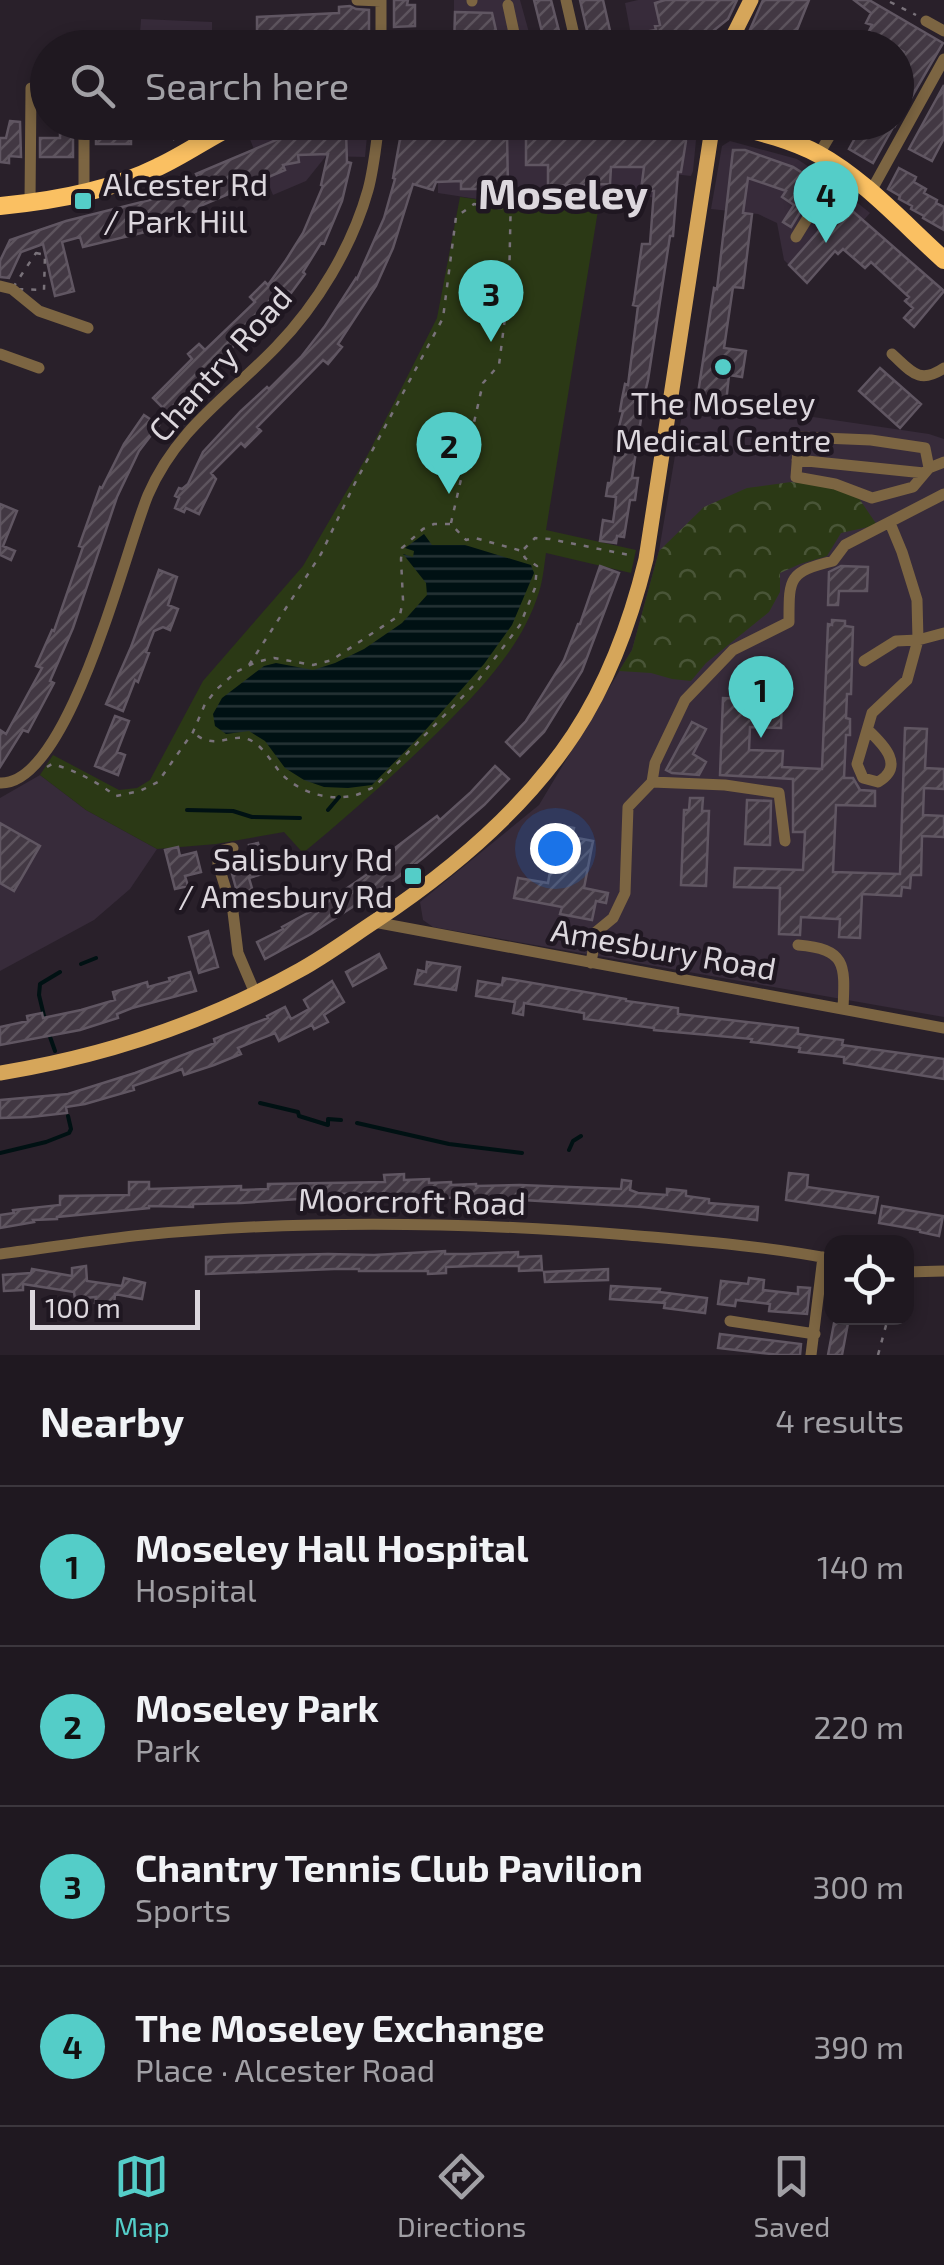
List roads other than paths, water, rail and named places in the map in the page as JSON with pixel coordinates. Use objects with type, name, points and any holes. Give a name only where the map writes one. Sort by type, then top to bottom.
[{"type":"highway","points":[[0,206],[131,180],[209,140]]},
{"type":"highway","points":[[790,140],[839,167],[944,260]]},
{"type":"main road","points":[[738,28],[751,0]]},
{"type":"main road","points":[[0,1073],[80,1058],[146,1038],[255,993],[334,950],[440,876],[506,817],[543,775],[574,734],[606,674],[637,596],[710,140]]},
{"type":"street","points":[[357,0],[381,1],[381,30]]},
{"type":"street","points":[[566,0],[573,30]]},
{"type":"street","points":[[508,5],[513,30]]},
{"type":"street","points":[[926,21],[944,30]]},
{"type":"street","points":[[914,114],[944,59]]},
{"type":"street","points":[[30,202],[31,140]]},
{"type":"street","points":[[84,140],[84,192]]},
{"type":"street","name":"Chantry Road","points":[[0,783],[28,774],[37,764],[76,698],[154,482],[182,437],[277,346],[318,294],[354,229],[368,189],[376,140]]},
{"type":"street","points":[[810,150],[820,140]]},
{"type":"street","points":[[870,194],[900,140]]},
{"type":"street","points":[[796,236],[839,167]]},
{"type":"street","points":[[6,288],[39,310],[88,328]]},
{"type":"street","points":[[0,354],[39,368]]},
{"type":"street","points":[[892,354],[922,377],[944,368]]},
{"type":"street","points":[[926,471],[925,448],[871,440],[799,437],[796,476],[835,484],[872,498],[914,487],[926,471],[944,462]]},
{"type":"street","points":[[797,460],[926,471]]},
{"type":"street","points":[[914,487],[924,505]]},
{"type":"street","points":[[591,963],[596,932],[613,918],[625,893],[628,807],[652,782],[656,763],[685,700],[733,650],[789,622],[794,580],[804,568],[833,561],[845,545],[944,494]]},
{"type":"street","points":[[868,730],[872,713],[907,680],[918,640],[917,600],[890,523]]},
{"type":"street","points":[[864,661],[896,641],[918,640],[944,632]]},
{"type":"street","points":[[652,782],[725,785],[780,793],[785,842]]},
{"type":"street","points":[[232,848],[223,850],[218,864],[233,912],[238,953],[255,993]]},
{"type":"street","name":"Amesbury Road","points":[[374,922],[944,1028]]},
{"type":"street","points":[[798,945],[822,947],[835,954],[844,974],[843,1009]]},
{"type":"street","name":"Moorcroft Road","points":[[0,1254],[144,1235],[388,1225],[569,1230],[824,1258]]},
{"type":"street","points":[[914,1272],[944,1271]]},
{"type":"street","name":"Moorcroft Road","points":[[811,1355],[824,1276]]},
{"type":"street","points":[[730,1322],[814,1334]]},
{"type":"waterway","points":[[328,810],[339,797]]},
{"type":"waterway","points":[[187,810],[300,818]]},
{"type":"waterway","points":[[81,964],[96,958]]},
{"type":"waterway","points":[[45,1020],[40,984],[60,972]]},
{"type":"waterway","points":[[49,1034],[55,1051]]},
{"type":"waterway","points":[[260,1103],[298,1112],[299,1116],[328,1125],[328,1119],[341,1120]]},
{"type":"waterway","points":[[0,1153],[69,1133],[68,1116]]},
{"type":"waterway","points":[[357,1123],[449,1144],[522,1153]]},
{"type":"waterway","points":[[569,1150],[581,1136]]},
{"type":"place","name":"Alcester Rd / Park Hill","points":[[83,201]]},
{"type":"place","name":"The Moseley Exchange","points":[[826,243]]},
{"type":"place","name":"Chantry Tennis Club Pavilion","points":[[491,342]]},
{"type":"place","name":"The Moseley Medical Centre","points":[[723,367]]},
{"type":"place","name":"Moseley Park","points":[[449,494]]},
{"type":"place","name":"Moseley Hall Hospital","points":[[761,738]]},
{"type":"place","name":"Salisbury Rd / Amesbury Rd","points":[[413,876]]},
{"type":"district","name":"Moseley","points":[[563,192]]}]
